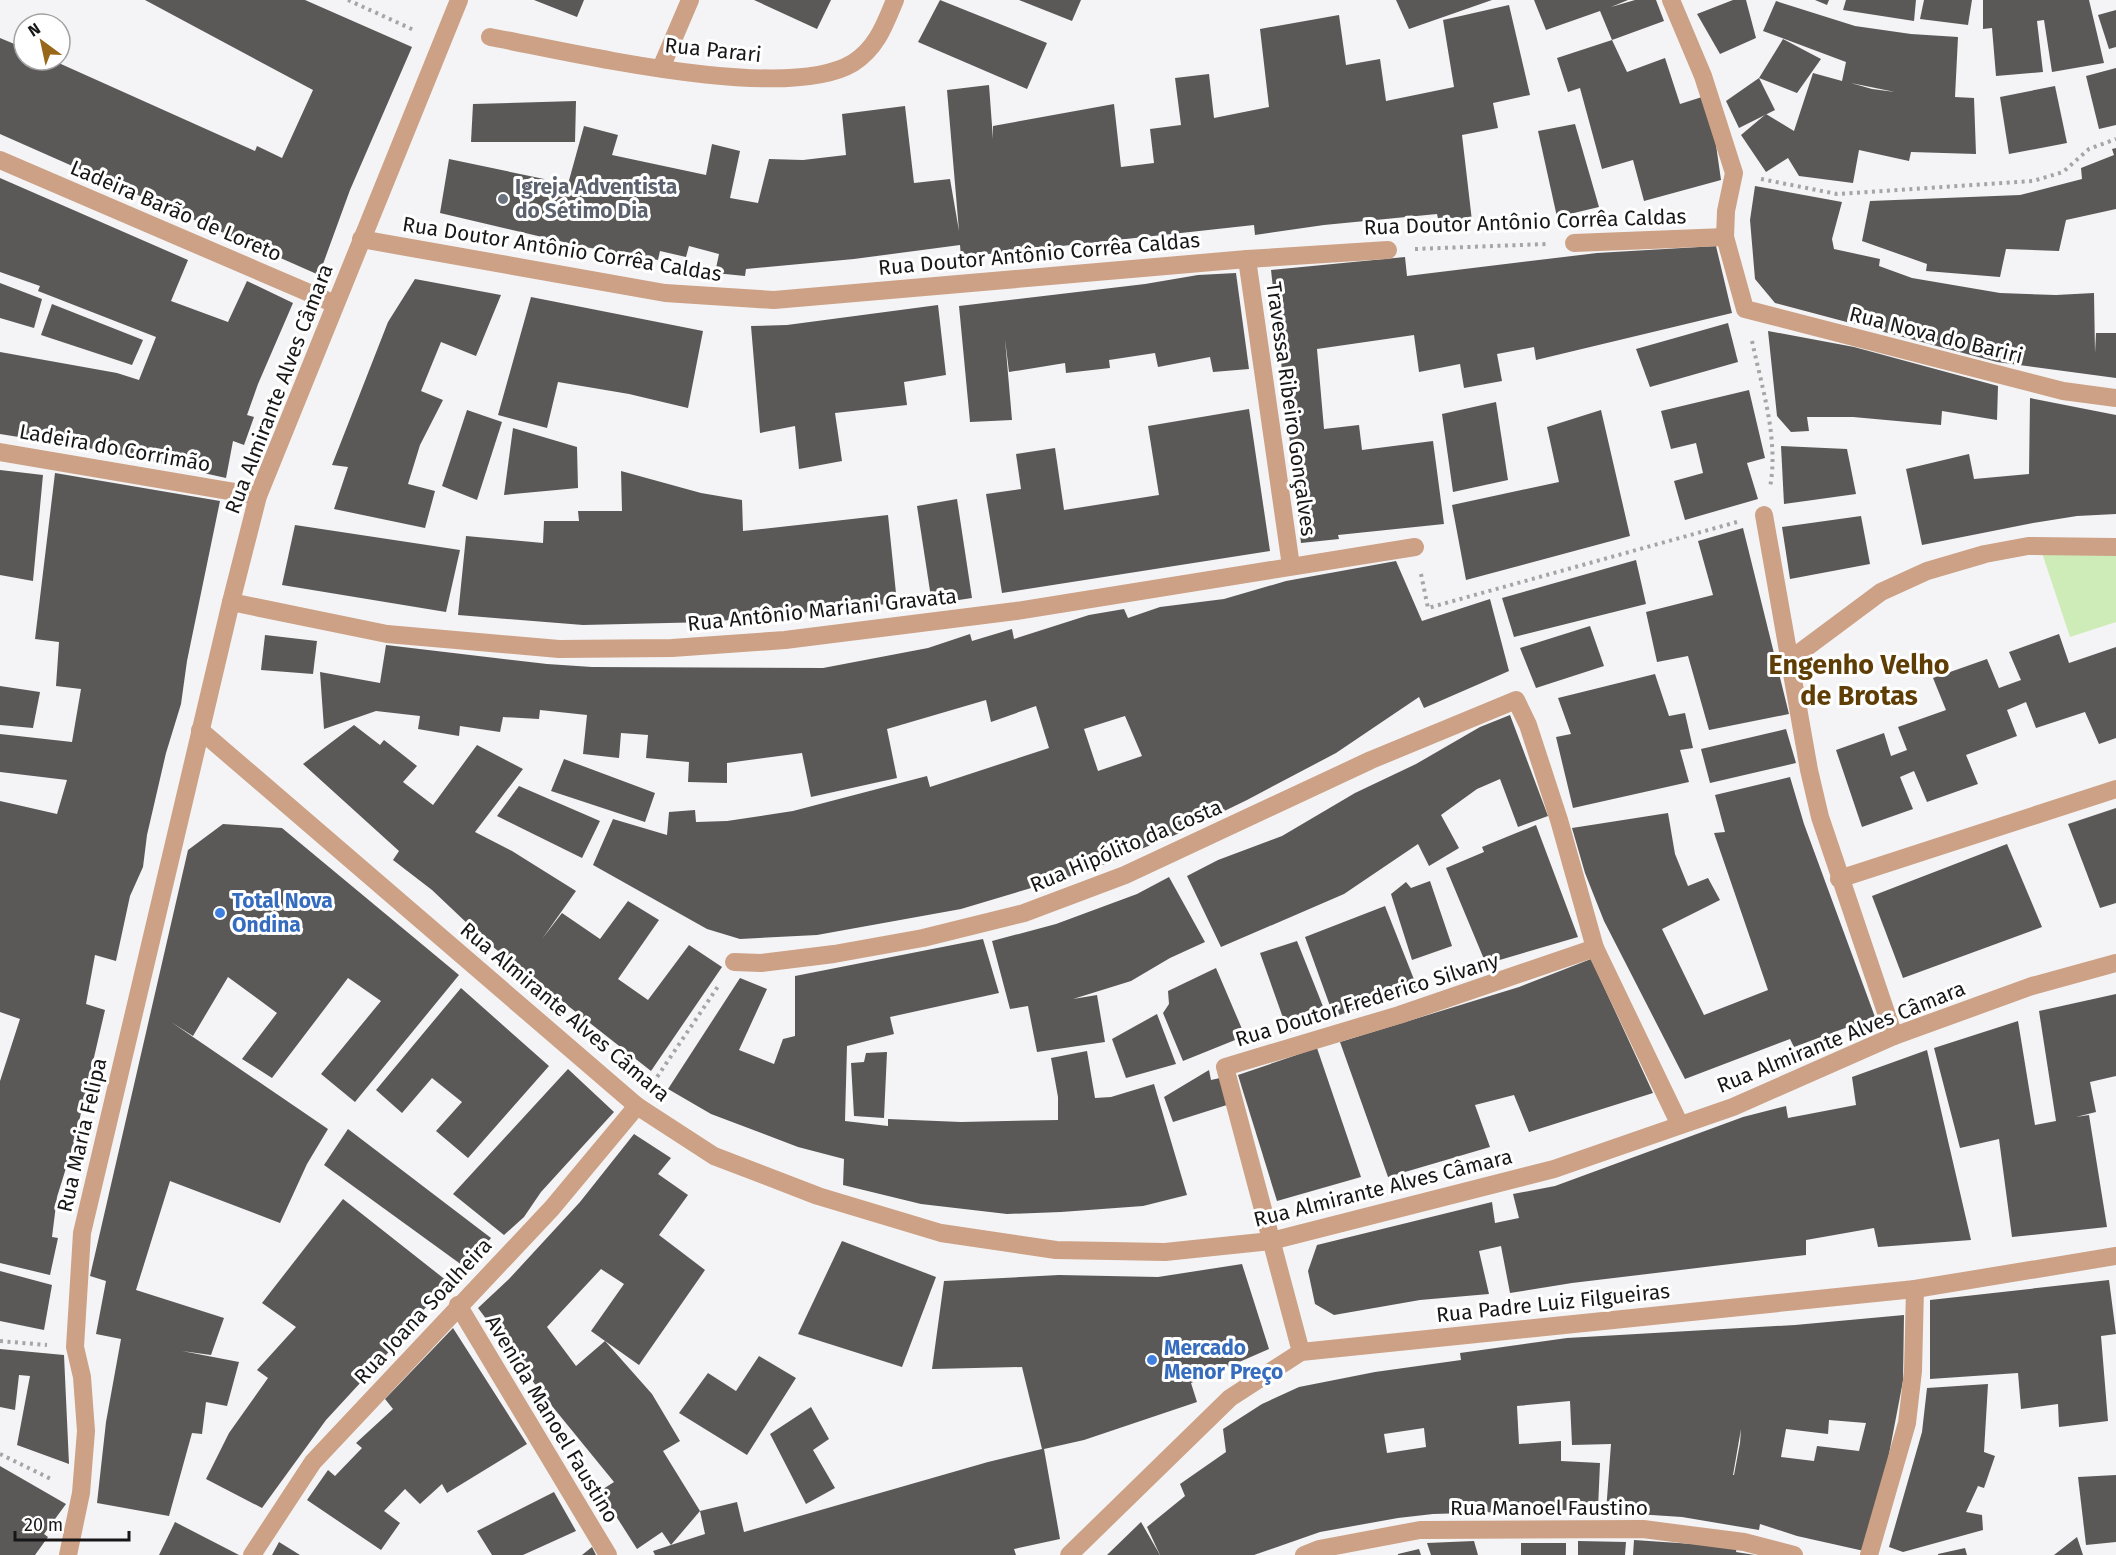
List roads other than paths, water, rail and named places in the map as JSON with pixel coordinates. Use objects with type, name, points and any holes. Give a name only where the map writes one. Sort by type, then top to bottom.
[{"type":"street","name":"Rua Almirante Alves Câmara","points":[[459,0],[258,496],[200,730],[637,1106],[714,1156],[818,1196],[941,1233],[1056,1250],[1166,1252],[1271,1241],[1554,1169],[1733,1107],[1894,1036],[2032,986],[2116,963]]},
{"type":"street","points":[[661,68],[690,0]]},
{"type":"street","name":"Rua Parari","points":[[490,37],[661,68],[760,79],[797,78],[823,73],[853,63],[878,40],[895,0]]},
{"type":"street","points":[[1671,0],[1703,76],[1734,173],[1725,237]]},
{"type":"street","name":"Ladeira Barão de Loreto","points":[[0,160],[335,304]]},
{"type":"street","name":"Rua Doutor Antônio Corrêa Caldas","points":[[1574,243],[1725,237]]},
{"type":"street","name":"Rua Nova do Bariri","points":[[1725,237],[1745,309],[2063,391],[2116,398]]},
{"type":"street","name":"Rua Doutor Antônio Corrêa Caldas","points":[[361,239],[665,293],[774,300],[1247,259],[1388,250]]},
{"type":"street","name":"Travessa Ribeiro Gonçalves","points":[[1247,259],[1291,566]]},
{"type":"street","name":"Ladeira do Corrimão","points":[[0,452],[258,496]]},
{"type":"street","points":[[1764,515],[1809,770],[1839,879],[1894,1036]]},
{"type":"street","points":[[1791,659],[1881,592],[1928,572],[1985,554],[2028,546],[2116,547]]},
{"type":"street","name":"Rua Antônio Mariani Gravata","points":[[231,602],[387,634],[559,649],[672,648],[785,640],[1016,611],[1415,547]]},
{"type":"street","name":"Rua Hipólito da Costa","points":[[734,962],[761,963],[834,954],[923,938],[1024,913],[1125,875],[1371,760],[1516,700],[1528,725],[1559,820],[1595,948]]},
{"type":"street","name":"Rua Maria Felipa","points":[[68,1555],[81,1493],[86,1431],[82,1377],[75,1347],[82,1233],[200,730]]},
{"type":"street","points":[[1839,879],[2116,789]]},
{"type":"street","points":[[1595,948],[1680,1125]]},
{"type":"street","name":"Rua Doutor Frederico Silvany","points":[[1301,1352],[1225,1067],[1399,1015],[1595,948]]},
{"type":"street","name":"Rua Joana Soalheira","points":[[252,1555],[313,1461],[552,1208],[637,1106]]},
{"type":"street","name":"Rua Padre Luiz Filgueiras","points":[[1070,1555],[1230,1398],[1301,1352],[1915,1289],[2116,1256]]},
{"type":"street","points":[[1869,1555],[1907,1423],[1913,1371],[1915,1289]]},
{"type":"street","name":"Avenida Manoel Faustino","points":[[458,1305],[608,1555]]},
{"type":"street","name":"Rua Manoel Faustino","points":[[1304,1555],[1319,1549],[1420,1530],[1597,1529],[1643,1529],[1721,1539],[1794,1555]]},
{"type":"place","name":"Igreja Adventista do Sétimo Dia","points":[[503,199]]},
{"type":"place","name":"Total Nova Ondina","points":[[220,913]]},
{"type":"place","name":"Mercado Menor Preço","points":[[1152,1360]]},
{"type":"district","name":"Engenho Velho de Brotas","points":[[1859,680]]}]
